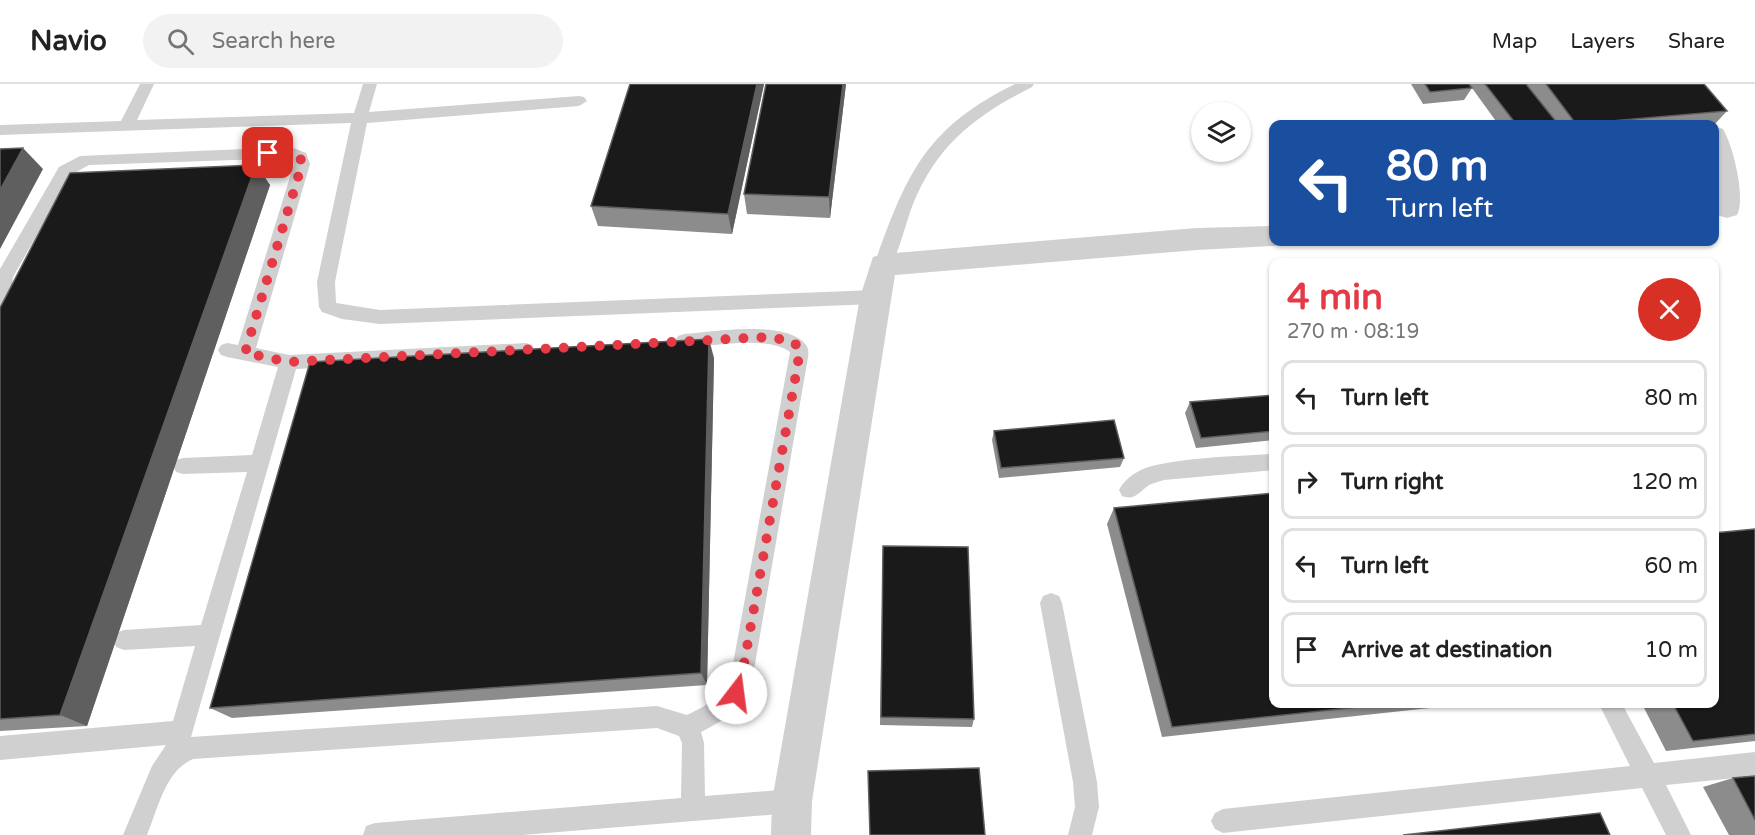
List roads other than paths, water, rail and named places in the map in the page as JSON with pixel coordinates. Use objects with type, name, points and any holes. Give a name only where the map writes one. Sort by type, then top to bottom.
[{"type":"street","points":[[1719,154],[1722,165],[1721,208],[1755,210]]},
{"type":"street","points":[[791,835],[792,801],[879,281],[1163,242],[1269,236]]},
{"type":"lane","points":[[127,125],[147,84]]},
{"type":"lane","points":[[370,84],[360,118],[326,282],[328,307],[342,312],[380,317],[879,281],[902,208],[924,164],[942,141],[967,117],[1027,84]]},
{"type":"lane","points":[[0,130],[360,118],[579,101]]},
{"type":"lane","points":[[0,329],[6,316],[0,299],[4,277],[65,171],[86,160],[291,152],[300,157],[302,164],[236,352],[289,362],[547,349]]},
{"type":"lane","points":[[174,756],[193,748],[657,717],[688,727],[715,713],[736,693],[744,664],[799,349],[794,342],[769,337],[664,342]]},
{"type":"lane","points":[[135,835],[153,789],[174,756],[289,362]]},
{"type":"lane","points":[[1129,490],[1145,477],[1164,472],[1269,462]]},
{"type":"lane","points":[[183,466],[260,463]]},
{"type":"lane","points":[[1051,603],[1085,782],[1087,807],[1080,835]]},
{"type":"lane","points":[[124,640],[210,635]]},
{"type":"lane","points":[[1612,708],[1679,835]]},
{"type":"lane","points":[[688,727],[693,743],[693,809]]},
{"type":"lane","points":[[0,748],[181,732]]},
{"type":"lane","points":[[1223,821],[1755,764]]},
{"type":"lane","points":[[375,835],[792,801]]}]
